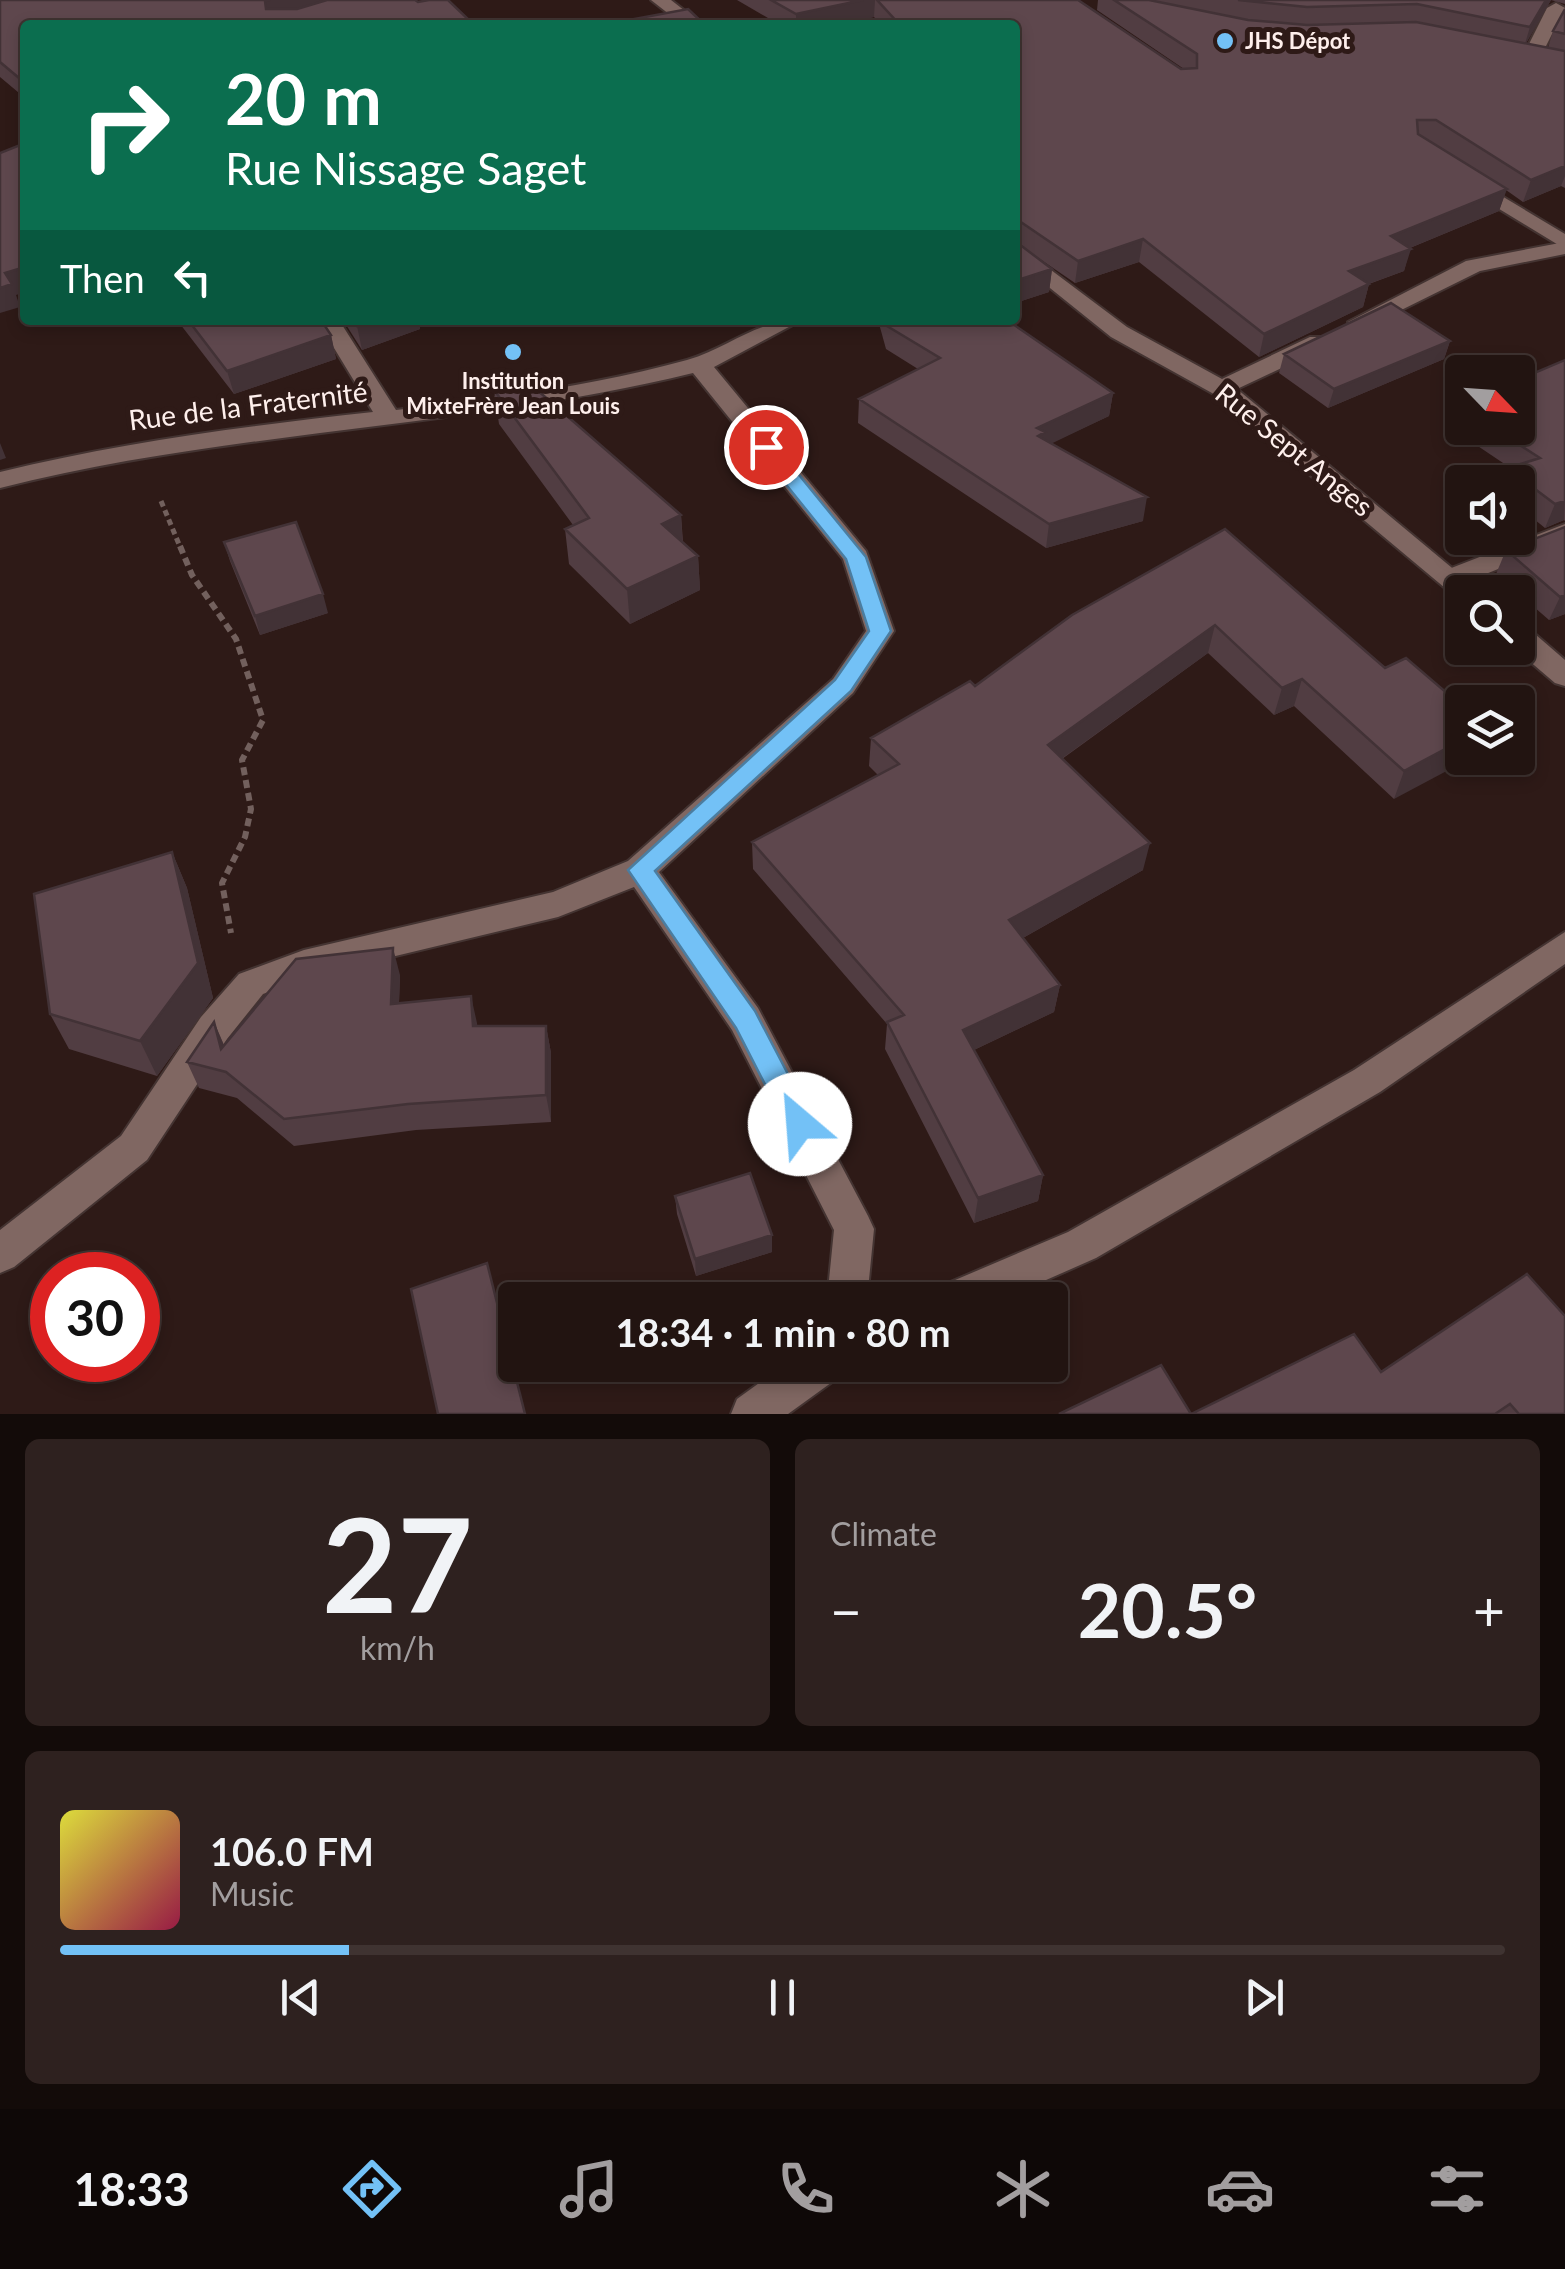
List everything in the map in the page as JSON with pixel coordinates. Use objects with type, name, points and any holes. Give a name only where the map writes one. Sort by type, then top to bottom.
[{"type":"street","points":[[660,0],[687,20]]},
{"type":"street","points":[[1531,56],[1556,8]]},
{"type":"street","points":[[1451,170],[1565,246]]},
{"type":"street","points":[[1221,388],[1474,266],[1565,246]]},
{"type":"street","name":"Rue Sept Anges","points":[[1020,253],[1118,332],[1221,388],[1447,575]]},
{"type":"street","points":[[331,325],[382,401],[388,420]]},
{"type":"street","name":"Rue de la Fraternité","points":[[0,480],[84,456],[388,420],[604,387],[699,364],[781,325]]},
{"type":"street","points":[[0,1254],[134,1148],[214,1028],[251,984],[304,964],[558,904],[640,870],[843,686],[880,631],[856,557],[699,364]]},
{"type":"street","points":[[1479,575],[1565,532]]},
{"type":"street","points":[[1535,648],[1562,669]]},
{"type":"street","points":[[640,870],[745,1020],[854,1229],[849,1282]]},
{"type":"street","points":[[997,1282],[1082,1245],[1334,1100],[1565,946]]},
{"type":"street","points":[[752,1414],[796,1382]]},
{"type":"path","points":[[138,449],[192,575],[236,638],[263,720],[242,760],[254,794],[244,846],[222,883],[230,932],[251,984]]},
{"type":"building","points":[[0,0],[270,0],[265,1],[266,9],[297,9],[327,0],[448,0],[469,20],[20,20],[20,79],[0,62]]},
{"type":"building","points":[[771,0],[863,0],[796,14]]},
{"type":"building","points":[[877,0],[1078,0],[1181,69],[1197,68],[1197,54],[1114,0],[1149,0],[1248,20],[1307,25],[1416,22],[1565,51],[1565,166],[1531,180],[1436,120],[1417,120],[1418,134],[1507,189],[1391,236],[1411,249],[1349,271],[1369,284],[1264,334],[1143,239],[1078,261],[1020,221],[1020,20],[895,20]]},
{"type":"building","points":[[1238,0],[1546,0],[1530,27],[1417,4],[1307,7]]},
{"type":"building","points":[[688,9],[700,20],[629,20]]},
{"type":"building","points":[[1565,9],[1565,34],[1553,31]]},
{"type":"building","points":[[20,145],[20,268],[5,273],[12,284],[0,288],[0,153]]},
{"type":"building","points":[[1020,245],[1052,269],[1020,279]]},
{"type":"building","points":[[1391,303],[1450,341],[1334,389],[1284,354]]},
{"type":"building","points":[[192,325],[324,325],[331,335],[227,371]]},
{"type":"building","points":[[1014,325],[1113,393],[1037,428],[1045,432],[1038,436],[1147,497],[1049,524],[859,399],[940,358],[887,326]]},
{"type":"building","points":[[1565,360],[1565,501],[1555,504],[1535,489],[1535,465],[1517,465],[1540,458],[1520,445],[1535,445],[1535,373]]},
{"type":"building","points":[[521,376],[681,515],[662,524],[698,556],[627,589],[565,529],[589,518],[494,390],[508,377]]},
{"type":"building","points":[[296,522],[323,594],[255,616],[224,542]]},
{"type":"building","points":[[1565,527],[1565,595],[1560,597],[1512,555],[1535,555],[1535,539]]},
{"type":"building","points":[[1225,529],[1385,668],[1406,658],[1445,691],[1445,749],[1404,771],[1302,679],[1282,688],[1215,625],[1048,745],[1150,843],[1009,920],[1060,985],[963,1030],[1043,1175],[978,1198],[887,1022],[904,1015],[752,842],[899,764],[871,738],[970,681],[975,686],[1072,615]]},
{"type":"building","points":[[172,852],[198,963],[140,1041],[50,1014],[34,894]]},
{"type":"building","points":[[393,948],[391,1004],[471,996],[473,1026],[546,1026],[546,1095],[408,1104],[284,1119],[226,1072],[187,1062],[214,1022],[221,1049],[296,959]]},
{"type":"building","points":[[750,1173],[772,1235],[695,1259],[675,1196]]},
{"type":"building","points":[[487,1263],[498,1307],[498,1382],[517,1382],[525,1414],[438,1414],[411,1289]]},
{"type":"building","points":[[1527,1274],[1565,1316],[1565,1414],[1519,1414],[1510,1404],[1495,1414],[1191,1414],[1354,1334],[1381,1372]]},
{"type":"building","points":[[1161,1365],[1191,1414],[1059,1414]]},
{"type":"place","name":"JHS Dépot","points":[[1225,41]]},
{"type":"place","name":"Institution MixteFrère Jean Louis","points":[[513,352]]},
{"type":"route","points":[[766,447],[856,557],[880,631],[843,686],[640,870],[745,1020],[800,1124]]}]
